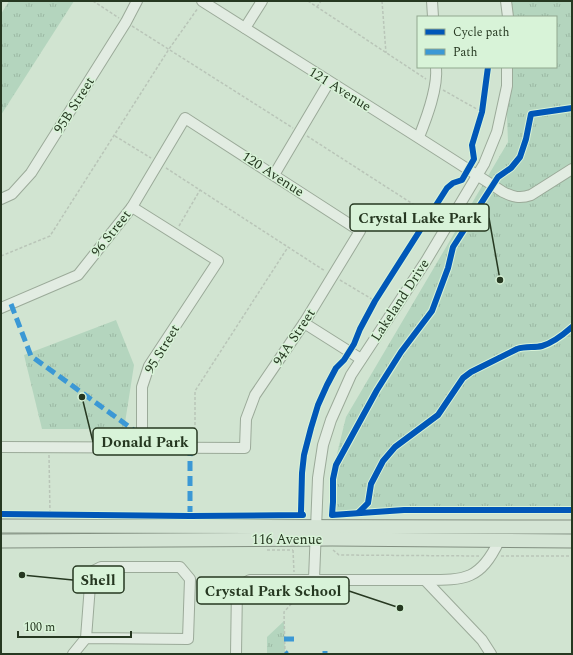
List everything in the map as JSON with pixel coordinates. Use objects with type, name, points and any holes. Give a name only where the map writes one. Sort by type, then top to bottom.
[{"type":"main road","name":"116 Avenue","points":[[1,526],[315,533],[499,541],[572,541]]},
{"type":"main road","name":"116 Avenue","points":[[1,541],[572,526]]},
{"type":"street","name":"95B Street","points":[[1,199],[12,194],[31,173],[126,22],[137,1]]},
{"type":"street","name":"121 Avenue","points":[[203,1],[512,197],[524,197],[538,191],[572,169]]},
{"type":"street","points":[[245,28],[262,1]]},
{"type":"street","points":[[432,1],[433,16]]},
{"type":"street","points":[[506,1],[508,16]]},
{"type":"street","points":[[419,137],[428,115],[437,74],[436,68]]},
{"type":"street","name":"Lakeland Drive","points":[[314,579],[318,478],[327,431],[351,375],[426,261],[478,176],[497,132],[507,86],[507,68]]},
{"type":"street","points":[[274,175],[329,82]]},
{"type":"street","name":"96 Street","points":[[1,308],[78,275],[132,207],[185,118]]},
{"type":"street","name":"120 Avenue","points":[[185,118],[360,231]]},
{"type":"street","points":[[132,207],[174,234]]},
{"type":"street","name":"94A Street","points":[[195,448],[245,448],[246,419],[255,395],[304,323],[360,231]]},
{"type":"street","name":"95 Street","points":[[142,448],[142,387],[149,366],[218,261],[174,234]]},
{"type":"street","points":[[304,323],[361,359]]},
{"type":"street","points":[[1,447],[195,448]]},
{"type":"street","points":[[236,654],[237,587],[250,580],[453,580],[466,578],[479,570],[492,556],[499,541]]},
{"type":"street","points":[[74,654],[86,638],[91,572],[101,567],[180,567],[190,578],[188,639],[86,638]]},
{"type":"street","points":[[426,580],[482,640],[491,654]]},
{"type":"path","points":[[93,1],[430,215]]},
{"type":"path","points":[[1,256],[50,236],[169,49],[203,1]]},
{"type":"path","points":[[308,1],[481,115],[483,105]]},
{"type":"path","points":[[317,7],[321,1]]},
{"type":"path","points":[[382,1],[386,53]]},
{"type":"path","points":[[114,135],[333,276],[376,299],[371,308]]},
{"type":"path","points":[[174,234],[200,190]]},
{"type":"path","points":[[426,221],[434,208]]},
{"type":"path","points":[[195,448],[195,391],[288,247]]},
{"type":"path","points":[[49,447],[50,514]]},
{"type":"path","points":[[43,514],[58,514]]},
{"type":"path","points":[[332,548],[336,553],[343,556],[572,556]]},
{"type":"path","points":[[285,654],[284,612],[294,601],[293,550]]},
{"type":"green space","points":[[9,1],[74,1],[1,115],[1,14]]},
{"type":"green space","points":[[502,1],[572,1],[572,507],[411,507],[336,513],[335,462],[346,417],[508,142],[505,68],[557,68],[557,16],[503,16]]},
{"type":"green space","points":[[116,320],[134,365],[124,429],[42,429],[24,355]]},
{"type":"green space","points":[[284,621],[285,654],[267,654],[267,637]]},
{"type":"marked path","points":[[11,304],[31,356],[142,436]]},
{"type":"marked path","points":[[190,516],[190,455],[195,448]]},
{"type":"marked path","points":[[284,639],[294,639]]},
{"type":"cycle path","points":[[1,514],[190,516],[303,515],[301,512],[304,455],[318,405],[336,368],[344,360],[354,344],[375,301],[447,188],[453,183],[462,180],[474,159],[472,145],[482,112],[488,68]]},
{"type":"cycle path","points":[[572,108],[531,114],[526,139],[520,157],[511,168],[498,177],[453,247],[448,268],[432,311],[401,352],[377,390],[336,465],[333,479],[332,515],[404,510],[572,510]]},
{"type":"cycle path","points":[[359,512],[368,503],[371,484],[383,461],[395,447],[438,415],[463,378],[471,372],[517,349],[546,345],[572,327]]},
{"type":"place","name":"Crystal Lake Park","points":[[500,280]]},
{"type":"place","name":"Donald Park","points":[[82,397]]},
{"type":"place","name":"Shell","points":[[22,575]]},
{"type":"place","name":"Crystal Park School","points":[[400,608]]}]
